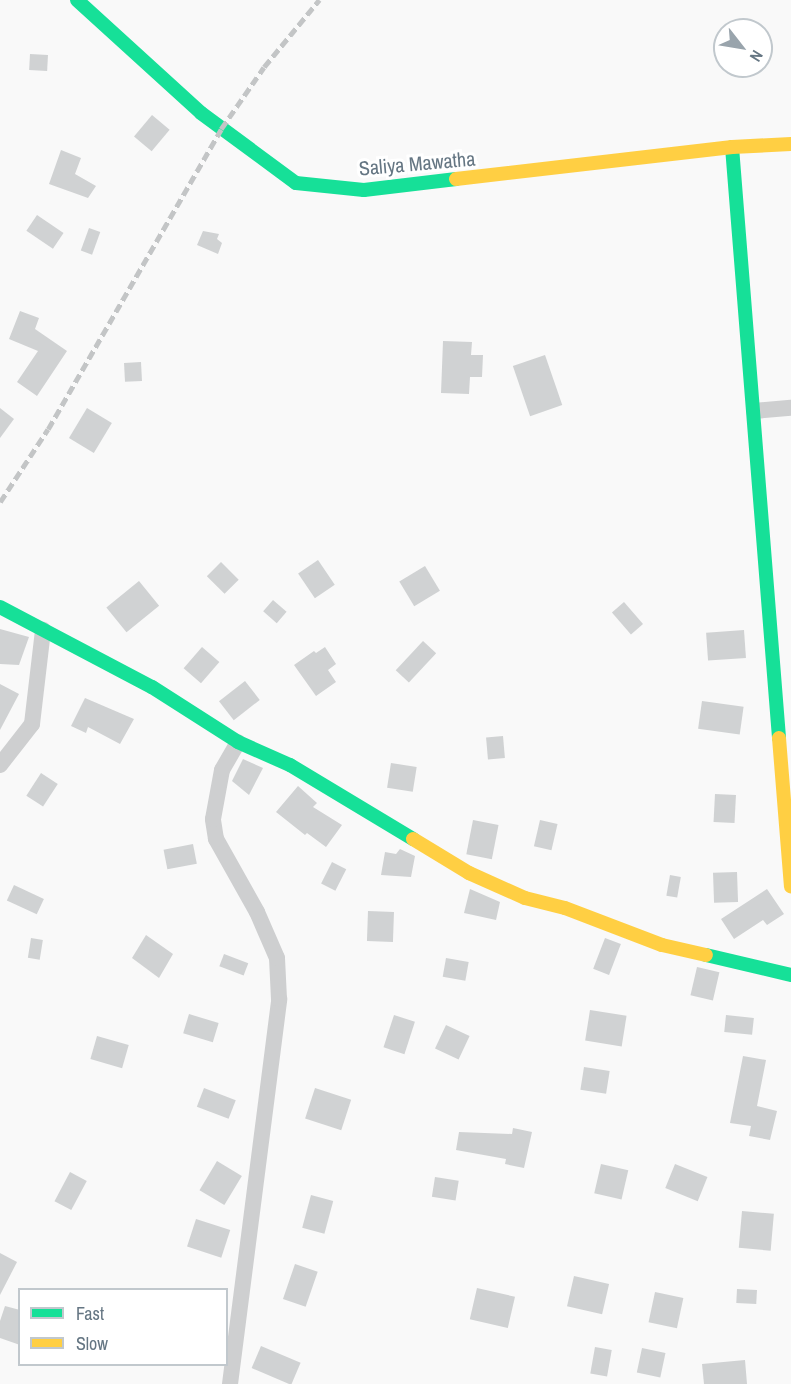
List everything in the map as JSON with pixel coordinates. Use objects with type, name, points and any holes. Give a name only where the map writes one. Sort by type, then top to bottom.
[{"type":"street","name":"Saliya Mawatha","points":[[76,0],[201,113],[296,183],[364,190],[732,147],[791,144]]},
{"type":"street","points":[[732,147],[791,887]]},
{"type":"street","points":[[754,411],[791,408]]},
{"type":"street","points":[[0,607],[152,687],[238,742],[290,765],[468,873],[525,898],[565,908],[662,945],[791,975]]},
{"type":"street","points":[[0,765],[32,724],[43,630]]},
{"type":"street","points":[[230,1384],[279,999],[277,957],[257,912],[216,839],[213,819],[222,770],[238,742]]},
{"type":"building","points":[[30,54],[48,55],[47,71],[29,70]]},
{"type":"building","points":[[152,115],[170,130],[152,151],[134,136]]},
{"type":"building","points":[[61,150],[81,158],[75,174],[96,186],[88,198],[49,184]]},
{"type":"building","points":[[37,215],[64,233],[53,249],[26,231]]},
{"type":"building","points":[[89,228],[100,232],[92,255],[81,251]]},
{"type":"building","points":[[203,231],[219,234],[217,239],[222,243],[218,254],[197,245]]},
{"type":"building","points":[[20,311],[39,318],[35,329],[67,351],[37,396],[17,382],[38,351],[9,339]]},
{"type":"building","points":[[443,341],[472,342],[471,355],[483,355],[482,377],[470,377],[469,394],[441,393]]},
{"type":"building","points":[[545,355],[562,405],[530,416],[513,366]]},
{"type":"building","points":[[141,362],[142,381],[125,382],[124,363]]},
{"type":"building","points":[[0,408],[14,419],[0,438]]},
{"type":"building","points":[[87,408],[112,423],[94,453],[69,438]]},
{"type":"building","points":[[318,560],[335,585],[315,598],[298,573]]},
{"type":"building","points":[[221,562],[239,580],[225,594],[207,576]]},
{"type":"building","points":[[425,566],[440,591],[414,606],[399,581]]},
{"type":"building","points":[[139,581],[159,606],[126,632],[106,607]]},
{"type":"building","points":[[273,600],[287,612],[277,623],[263,611]]},
{"type":"building","points":[[624,602],[643,624],[631,634],[612,612]]},
{"type":"building","points":[[0,629],[29,637],[19,665],[0,664]]},
{"type":"building","points":[[744,630],[746,658],[708,661],[706,633]]},
{"type":"building","points":[[423,641],[436,653],[409,683],[396,670]]},
{"type":"building","points":[[202,647],[219,662],[201,683],[184,668]]},
{"type":"building","points":[[325,647],[336,664],[328,670],[336,682],[316,696],[294,665],[314,651],[316,653]]},
{"type":"building","points":[[245,681],[260,700],[234,720],[219,701]]},
{"type":"building","points":[[0,684],[19,694],[0,730]]},
{"type":"building","points":[[85,698],[134,719],[120,744],[88,727],[86,733],[71,726]]},
{"type":"building","points":[[702,701],[744,707],[740,735],[698,729]]},
{"type":"building","points":[[503,736],[505,758],[488,759],[486,737]]},
{"type":"building","points":[[243,759],[263,768],[249,795],[232,781]]},
{"type":"building","points":[[391,763],[417,767],[413,792],[387,788]]},
{"type":"building","points":[[41,773],[58,784],[43,807],[26,796]]},
{"type":"building","points":[[298,786],[317,803],[313,807],[342,825],[326,847],[307,833],[305,835],[276,812]]},
{"type":"building","points":[[715,794],[736,795],[735,823],[714,822]]},
{"type":"building","points":[[473,820],[499,825],[492,859],[466,854]]},
{"type":"building","points":[[540,820],[558,824],[551,850],[534,846]]},
{"type":"building","points":[[193,844],[197,864],[167,869],[164,850]]},
{"type":"building","points":[[400,849],[415,856],[411,877],[381,875],[385,852],[396,854]]},
{"type":"building","points":[[332,862],[346,869],[335,891],[321,883]]},
{"type":"building","points":[[737,872],[738,902],[714,903],[713,873]]},
{"type":"building","points":[[670,875],[681,877],[677,898],[666,896]]},
{"type":"building","points":[[14,885],[44,899],[37,914],[7,900]]},
{"type":"building","points":[[470,889],[500,902],[496,920],[464,913]]},
{"type":"building","points":[[767,889],[784,914],[767,925],[763,920],[734,939],[721,919]]},
{"type":"building","points":[[368,911],[394,912],[393,942],[367,941]]},
{"type":"building","points":[[146,935],[173,954],[159,978],[132,958]]},
{"type":"building","points":[[31,938],[43,940],[40,960],[28,958]]},
{"type":"building","points":[[605,938],[621,944],[609,975],[593,969]]},
{"type":"building","points":[[224,954],[248,963],[244,975],[219,966]]},
{"type":"building","points":[[446,958],[469,962],[465,981],[443,977]]},
{"type":"building","points":[[697,967],[719,972],[713,1000],[690,995]]},
{"type":"building","points":[[590,1010],[627,1016],[622,1046],[585,1041]]},
{"type":"building","points":[[189,1014],[219,1023],[213,1042],[183,1033]]},
{"type":"building","points":[[394,1015],[415,1022],[404,1054],[383,1047]]},
{"type":"building","points":[[726,1015],[754,1018],[752,1035],[724,1032]]},
{"type":"building","points":[[446,1025],[470,1036],[459,1060],[435,1049]]},
{"type":"building","points":[[97,1036],[129,1045],[122,1068],[90,1059]]},
{"type":"building","points":[[743,1056],[766,1060],[757,1106],[777,1111],[770,1140],[749,1136],[751,1126],[730,1123]]},
{"type":"building","points":[[584,1067],[610,1071],[606,1094],[580,1090]]},
{"type":"building","points":[[204,1088],[236,1100],[229,1119],[197,1107]]},
{"type":"building","points":[[315,1088],[351,1100],[341,1130],[305,1118]]},
{"type":"building","points":[[513,1128],[532,1132],[524,1168],[505,1164],[506,1159],[456,1150],[459,1132],[512,1134]]},
{"type":"building","points":[[217,1161],[242,1176],[224,1205],[199,1190]]},
{"type":"building","points":[[601,1164],[628,1170],[622,1200],[594,1193]]},
{"type":"building","points":[[675,1164],[707,1177],[698,1201],[665,1188]]},
{"type":"building","points":[[70,1172],[87,1181],[71,1210],[55,1201]]},
{"type":"building","points":[[435,1177],[459,1181],[456,1201],[432,1197]]},
{"type":"building","points":[[311,1195],[333,1201],[324,1234],[302,1228]]},
{"type":"building","points":[[742,1211],[774,1214],[771,1251],[739,1248]]},
{"type":"building","points":[[196,1219],[230,1230],[221,1258],[187,1247]]},
{"type":"building","points":[[0,1253],[17,1262],[0,1295]]},
{"type":"building","points":[[295,1264],[318,1272],[306,1307],[283,1299]]},
{"type":"building","points":[[574,1276],[609,1284],[602,1314],[567,1306]]},
{"type":"building","points":[[477,1288],[515,1297],[508,1328],[470,1319]]},
{"type":"building","points":[[737,1289],[757,1290],[756,1304],[736,1303]]},
{"type":"building","points":[[655,1292],[683,1298],[677,1328],[649,1322]]},
{"type":"building","points":[[5,1306],[18,1309],[18,1344],[0,1338],[0,1321]]},
{"type":"building","points":[[261,1346],[301,1363],[292,1384],[252,1368]]},
{"type":"building","points":[[595,1347],[612,1350],[607,1377],[590,1374]]},
{"type":"building","points":[[642,1348],[665,1353],[660,1377],[637,1372]]},
{"type":"building","points":[[745,1360],[747,1384],[704,1384],[702,1364]]},
{"type":"railway","points":[[0,502],[48,429],[221,129],[264,67],[319,0]]},
{"type":"traffic: fast","points":[[77,0],[201,113],[296,183],[364,190],[456,179]]},
{"type":"traffic: fast","points":[[732,147],[779,738]]},
{"type":"traffic: fast","points":[[0,607],[152,687],[238,742],[290,765],[413,839]]},
{"type":"traffic: fast","points":[[706,955],[791,975]]},
{"type":"traffic: slow","points":[[456,179],[732,147],[791,144]]},
{"type":"traffic: slow","points":[[779,738],[791,887]]},
{"type":"traffic: slow","points":[[413,839],[469,873],[525,898],[565,908],[662,945],[706,955]]}]
